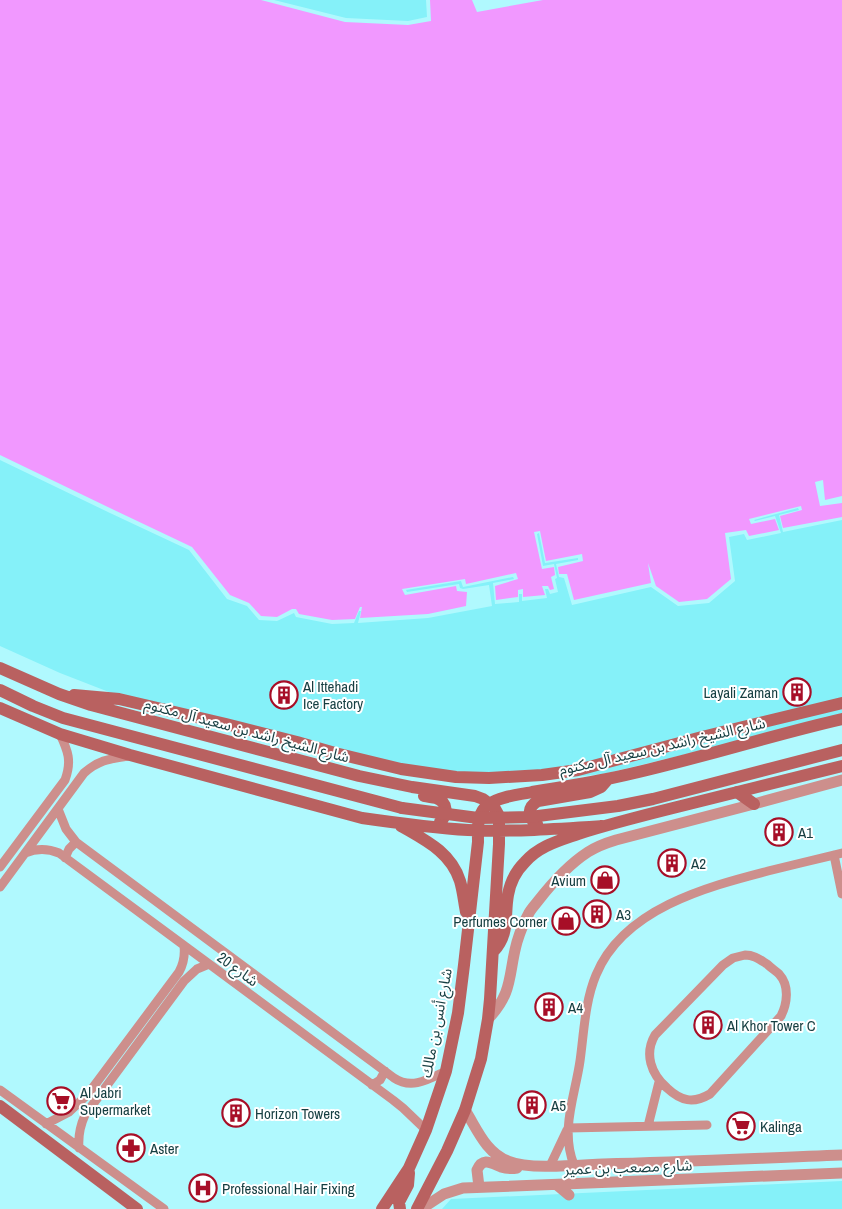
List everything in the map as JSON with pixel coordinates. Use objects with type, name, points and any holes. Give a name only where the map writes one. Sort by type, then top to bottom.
[{"type":"main road","name":"شارع الشيخ راشد بن سعيد آل مكتوم","points":[[0,668],[59,694],[92,705],[306,763],[412,787],[475,796],[490,803],[509,796],[608,779],[842,719]]},
{"type":"main road","points":[[0,690],[63,718],[402,808],[478,818],[530,817],[618,806],[653,799],[842,750]]},
{"type":"main road","points":[[59,694],[119,699],[226,724],[401,769],[456,777],[489,778],[542,775],[578,770],[702,736],[842,703]]},
{"type":"main road","points":[[0,708],[60,734],[130,756],[362,818],[396,823],[499,831],[602,826]]},
{"type":"main road","points":[[493,952],[503,936],[508,895],[516,873],[531,855],[541,848],[602,826],[842,766]]},
{"type":"main road","points":[[570,828],[537,824],[530,814],[531,806],[538,801],[590,792],[601,787],[608,779]]},
{"type":"main road","points":[[362,818],[392,817],[433,824],[441,821],[446,810],[442,802],[439,799],[421,795],[412,787]]},
{"type":"main road","points":[[738,792],[754,804]]},
{"type":"main road","points":[[417,1209],[447,1151],[465,1110],[480,1059],[488,1019],[499,831],[499,816],[490,803],[480,814],[478,830]]},
{"type":"main road","points":[[396,823],[432,843],[452,863],[462,887],[469,924]]},
{"type":"main road","name":"شارع أنس بن مالك","points":[[382,1209],[409,1168],[426,1130],[446,1071],[458,1013],[478,830]]},
{"type":"main road","points":[[0,1106],[137,1209]]},
{"type":"main road","points":[[400,1209],[399,1202],[408,1185],[409,1168]]},
{"type":"street","points":[[0,867],[65,780],[68,772],[69,758],[60,734]]},
{"type":"street","points":[[0,887],[82,776],[92,766],[105,760],[130,756]]},
{"type":"street","points":[[488,1019],[500,1005],[508,987],[517,943],[530,912],[548,888],[580,858],[596,847],[611,841],[842,780]]},
{"type":"street","name":"شارع 20","points":[[58,809],[66,829],[76,842],[400,1082],[411,1084],[423,1082],[446,1071]]},
{"type":"street","points":[[65,858],[69,849],[76,842]]},
{"type":"street","name":"شارع 20","points":[[25,853],[46,849],[52,850],[65,858],[403,1108],[426,1130]]},
{"type":"street","points":[[574,1165],[570,1153],[568,1128],[591,990],[596,974],[613,946],[625,934],[662,907],[696,892],[732,880],[838,854],[842,894]]},
{"type":"street","points":[[79,1148],[79,1134],[82,1121],[175,985],[185,956],[184,946]]},
{"type":"street","points":[[648,1126],[659,1082],[650,1062],[650,1048],[656,1035],[728,961],[739,956],[751,955],[757,957],[779,974],[783,980],[786,994],[781,1016],[710,1094],[699,1099],[687,1100],[675,1096],[659,1082]]},
{"type":"street","points":[[46,1124],[74,1107],[88,1094],[175,985],[192,972],[209,964]]},
{"type":"street","points":[[372,1085],[380,1080],[385,1071]]},
{"type":"street","points":[[0,1090],[164,1209]]},
{"type":"street","points":[[74,1107],[85,1116]]},
{"type":"street","name":"شارع مصعب بن عمير","points":[[465,1110],[484,1141],[494,1153],[509,1162],[526,1165],[678,1162],[842,1155]]},
{"type":"street","points":[[568,1128],[707,1125]]},
{"type":"street","points":[[550,1166],[568,1128]]},
{"type":"street","points":[[479,1187],[477,1170],[482,1164],[489,1162],[503,1168],[512,1169],[526,1165]]},
{"type":"street","name":"شارع مصعب بن عمير","points":[[421,1209],[444,1194],[463,1188],[842,1173]]},
{"type":"street","points":[[557,1185],[569,1194]]},
{"type":"shaded area","points":[[0,0],[261,0],[345,22],[408,25],[431,21],[430,0],[472,0],[477,12],[543,0],[842,0],[842,496],[825,500],[823,480],[815,482],[820,506],[842,503],[842,517],[783,528],[780,516],[802,510],[801,506],[749,519],[751,524],[775,519],[779,530],[749,536],[746,530],[725,533],[731,579],[707,599],[679,602],[656,586],[648,563],[651,583],[574,600],[567,574],[559,574],[558,567],[583,561],[582,554],[546,561],[540,531],[534,532],[542,569],[554,567],[555,575],[551,577],[554,589],[550,590],[548,586],[542,586],[545,595],[523,597],[523,589],[518,590],[518,597],[496,600],[495,586],[518,579],[516,573],[466,584],[465,579],[402,589],[405,595],[456,586],[457,591],[467,592],[466,606],[428,614],[360,618],[362,607],[360,607],[355,619],[332,620],[299,614],[296,609],[292,609],[277,617],[261,616],[249,603],[230,595],[192,547],[0,455]]},
{"type":"shaded area","points":[[274,0],[426,0],[427,17],[408,21],[346,18]]},
{"type":"shaded area","points":[[0,460],[189,550],[227,599],[247,606],[259,620],[277,621],[294,613],[296,617],[332,624],[354,623],[359,611],[361,611],[358,623],[428,618],[492,606],[489,585],[463,589],[460,588],[459,584],[407,592],[406,590],[461,581],[463,587],[513,577],[514,579],[493,583],[495,604],[519,602],[519,594],[522,594],[522,601],[547,598],[545,589],[548,589],[550,594],[558,592],[555,579],[557,578],[554,564],[543,566],[537,534],[539,533],[545,563],[578,558],[578,560],[556,564],[559,577],[564,578],[572,605],[651,587],[678,606],[709,603],[735,581],[729,537],[744,534],[747,540],[781,533],[775,516],[754,520],[798,508],[799,510],[779,515],[783,532],[842,520],[842,717],[603,774],[541,780],[450,776],[114,694],[60,673],[0,646]]},
{"type":"shaded area","points":[[842,1181],[842,1209],[442,1209],[451,1199]]},
{"type":"place","name":"Layali Zaman","points":[[797,692]]},
{"type":"place","name":"Al Ittehadi Ice Factory","points":[[284,695]]},
{"type":"place","name":"A1","points":[[779,832]]},
{"type":"place","name":"A2","points":[[672,863]]},
{"type":"place","name":"Avium","points":[[605,880]]},
{"type":"place","name":"A3","points":[[597,914]]},
{"type":"place","name":"Perfumes Corner","points":[[566,921]]},
{"type":"place","name":"A4","points":[[549,1007]]},
{"type":"place","name":"Al Khor Tower C","points":[[708,1025]]},
{"type":"place","name":"Al Jabri Supermarket","points":[[61,1101]]},
{"type":"place","name":"A5","points":[[532,1105]]},
{"type":"place","name":"Horizon Towers","points":[[236,1113]]},
{"type":"place","name":"Kalinga","points":[[741,1126]]},
{"type":"place","name":"Aster","points":[[131,1148]]},
{"type":"place","name":"Professional Hair Fixing","points":[[203,1188]]}]
